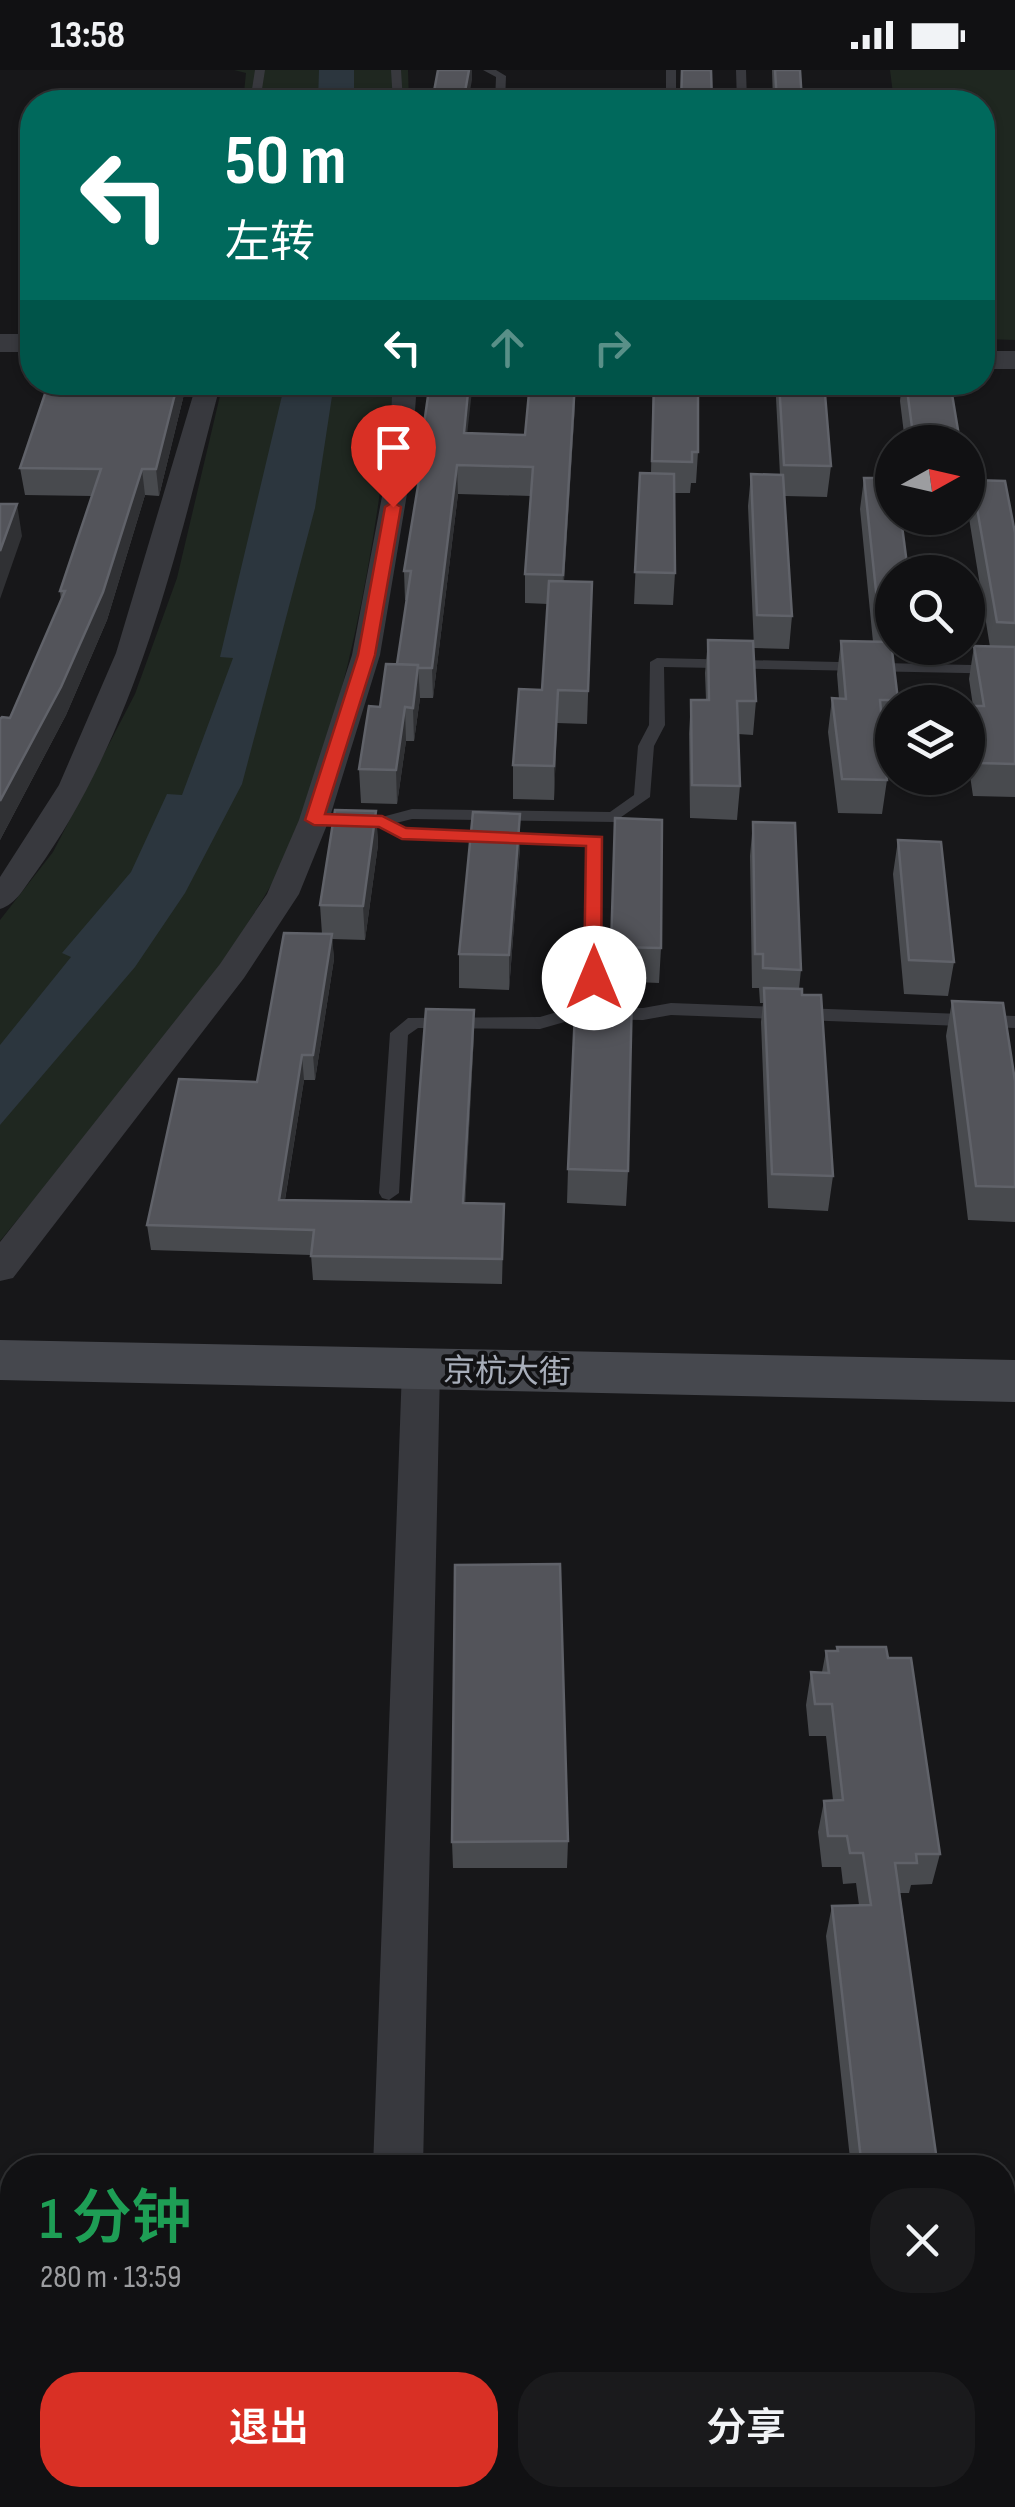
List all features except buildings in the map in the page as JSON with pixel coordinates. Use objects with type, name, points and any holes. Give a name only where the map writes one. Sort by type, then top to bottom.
[{"type":"main road","name":"京杭大街","points":[[0,1331],[1015,1351]]},
{"type":"main road","name":"京杭大街","points":[[0,1360],[1015,1381]]},
{"type":"street","points":[[0,899],[52,830],[88,752],[155,579],[205,395]]},
{"type":"street","points":[[0,1268],[232,971],[283,894],[314,820],[366,655],[400,470],[404,395]]},
{"type":"street","points":[[398,2155],[421,1369]]},
{"type":"lane","points":[[488,70],[502,76],[501,90]]},
{"type":"lane","points":[[314,820],[382,822],[412,814],[614,817],[642,797],[646,746],[657,724],[657,662],[1015,670]]},
{"type":"lane","points":[[382,822],[402,833],[595,841],[594,978]]},
{"type":"lane","points":[[389,1193],[398,1033],[414,1022],[540,1022],[574,1013],[616,1015],[671,1009],[1015,1022]]},
{"type":"shaded area","points":[[234,70],[408,70],[409,90],[244,90],[246,73]]},
{"type":"shaded area","points":[[319,70],[354,70],[354,90],[318,90]]},
{"type":"shaded area","points":[[890,70],[1015,70],[1015,340],[995,339],[995,90],[892,90]]},
{"type":"shaded area","points":[[220,395],[392,395],[358,620],[335,713],[288,851],[245,928],[180,1021],[0,1241],[0,920],[53,852],[135,694],[177,578]]},
{"type":"shaded area","points":[[282,395],[332,395],[315,508],[242,784],[185,893],[135,967],[0,1125],[0,1045],[71,957],[62,953],[131,872],[167,794],[182,795],[233,658],[220,657]]},
{"type":"route","points":[[393,507],[366,655],[314,820],[382,822],[402,833],[595,841],[594,978]]}]
